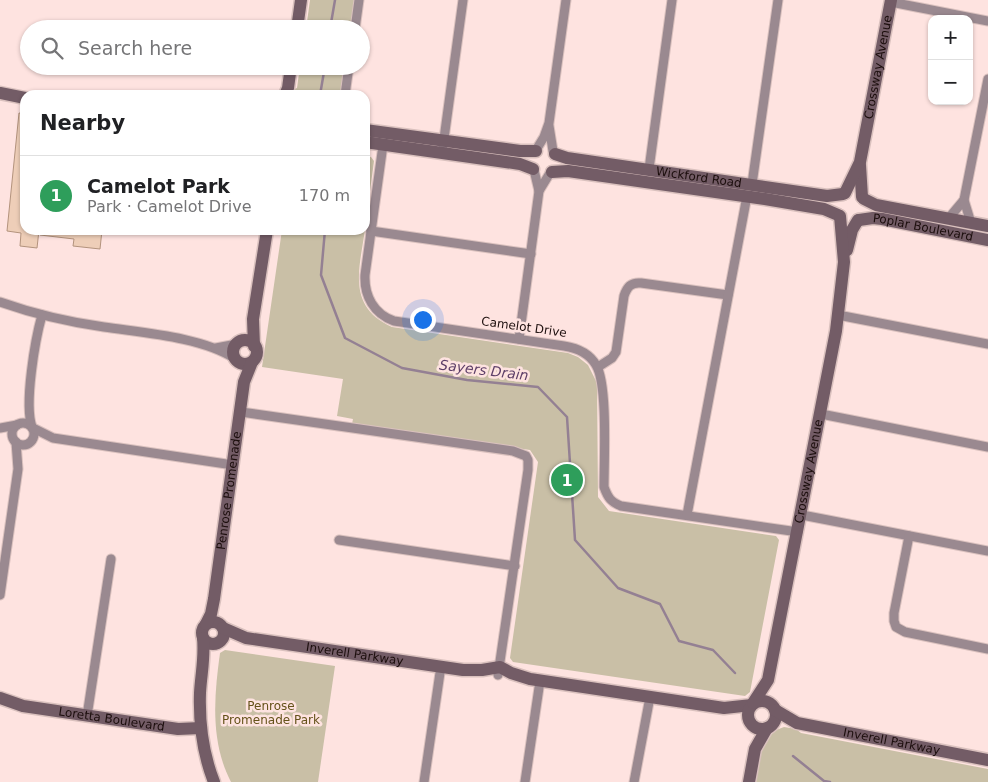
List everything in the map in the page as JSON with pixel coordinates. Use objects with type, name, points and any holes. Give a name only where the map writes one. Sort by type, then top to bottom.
[{"type":"street","points":[[298,20],[301,0]]},
{"type":"street","points":[[356,20],[359,0]]},
{"type":"street","points":[[443,147],[463,0]]},
{"type":"street","points":[[540,191],[531,161],[549,123],[566,0]]},
{"type":"street","points":[[648,176],[672,0]]},
{"type":"street","points":[[752,184],[778,0]]},
{"type":"street","points":[[891,1],[988,20]]},
{"type":"street","name":"Crossway Avenue","points":[[863,198],[860,162],[891,1]]},
{"type":"street","points":[[287,90],[290,75]]},
{"type":"street","points":[[346,90],[348,75]]},
{"type":"street","points":[[948,219],[964,200],[984,121],[988,79]]},
{"type":"street","points":[[0,93],[20,97]]},
{"type":"street","points":[[0,101],[20,102]]},
{"type":"street","points":[[519,339],[540,191],[556,165],[549,123]]},
{"type":"street","points":[[370,131],[520,164],[542,174],[551,172]]},
{"type":"street","points":[[370,143],[520,151],[536,151],[544,148],[554,152]]},
{"type":"street","name":"Camelot Drive","points":[[383,145],[365,275],[365,286],[371,302],[383,316],[403,323],[578,349],[598,367]]},
{"type":"street","name":"Wickford Road","points":[[554,152],[561,157],[747,196],[805,205],[839,216]]},
{"type":"street","name":"Crossway Avenue","points":[[844,194],[860,162]]},
{"type":"street","name":"Wickford Road","points":[[551,172],[568,171],[648,176],[752,184],[827,196],[844,194]]},
{"type":"street","points":[[855,192],[863,198],[866,210],[859,220],[848,221],[839,216],[836,204],[844,194],[855,192]]},
{"type":"street","points":[[687,516],[747,196]]},
{"type":"street","name":"Poplar Boulevard","points":[[863,198],[876,205],[988,226]]},
{"type":"street","points":[[964,200],[971,223]]},
{"type":"street","name":"Crossway Avenue","points":[[839,216],[844,262]]},
{"type":"street","name":"Poplar Boulevard","points":[[859,220],[882,219],[988,240]]},
{"type":"street","name":"Crossway Avenue","points":[[753,704],[768,680],[821,414],[838,315],[844,262],[852,230],[859,220]]},
{"type":"street","points":[[371,231],[531,254]]},
{"type":"street","points":[[0,302],[76,323],[163,336],[216,348],[243,364],[252,362],[256,356],[253,319],[266,235]]},
{"type":"street","points":[[728,295],[640,283],[632,284],[627,288],[624,296],[616,352],[612,358],[598,367],[603,392],[604,487],[608,498],[613,503],[621,506],[798,532]]},
{"type":"street","points":[[0,593],[18,469],[12,432],[18,424],[28,402],[42,315]]},
{"type":"street","points":[[838,315],[988,344]]},
{"type":"street","points":[[235,359],[233,350],[247,332],[253,319]]},
{"type":"street","points":[[216,348],[246,341],[254,346]]},
{"type":"street","name":"Penrose Promenade","points":[[235,359],[244,382]]},
{"type":"street","name":"Penrose Promenade","points":[[206,624],[211,614],[214,599],[244,382],[252,362]]},
{"type":"street","points":[[18,469],[34,437],[28,402]]},
{"type":"street","points":[[241,412],[373,430],[523,454],[528,458],[528,470],[499,671],[535,680],[724,708],[753,704],[758,701],[768,702],[775,709],[774,722],[755,749]]},
{"type":"street","points":[[821,414],[988,447]]},
{"type":"street","points":[[0,428],[26,423],[53,438],[233,465]]},
{"type":"street","points":[[0,433],[23,445],[53,438]]},
{"type":"street","points":[[802,515],[988,551]]},
{"type":"street","points":[[909,536],[894,614],[896,627],[905,632],[988,648]]},
{"type":"street","points":[[339,540],[514,566]]},
{"type":"street","points":[[87,716],[110,559]]},
{"type":"street","name":"Penrose Promenade","points":[[214,599],[222,626]]},
{"type":"street","points":[[204,666],[224,636],[222,626],[215,622],[206,624],[202,632],[204,666],[200,696],[201,728],[214,782]]},
{"type":"street","name":"Inverell Parkway","points":[[222,626],[246,638]]},
{"type":"street","points":[[203,638],[208,643],[220,642]]},
{"type":"street","name":"Inverell Parkway","points":[[220,642],[246,638],[462,670],[499,671]]},
{"type":"street","points":[[424,782],[441,666]]},
{"type":"street","points":[[525,782],[535,680]]},
{"type":"street","name":"Crossway Avenue","points":[[768,680],[775,709]]},
{"type":"street","points":[[634,782],[650,697]]},
{"type":"street","name":"Loretta Boulevard","points":[[0,698],[23,706],[87,716],[178,728],[201,728]]},
{"type":"street","points":[[749,782],[755,749],[748,714],[753,704]]},
{"type":"street","name":"Loretta Boulevard","points":[[0,707],[23,706]]},
{"type":"street","points":[[724,708],[759,729],[768,728]]},
{"type":"street","name":"Inverell Parkway","points":[[775,709],[797,723]]},
{"type":"street","name":"Inverell Parkway","points":[[768,728],[797,723],[988,760]]},
{"type":"green space","points":[[310,0],[355,0],[352,20],[307,20]]},
{"type":"green space","points":[[299,75],[345,75],[343,90],[294,90],[297,88]]},
{"type":"green space","points":[[370,157],[374,161],[370,191]]},
{"type":"green space","points":[[281,235],[364,235],[359,273],[359,286],[362,298],[368,309],[378,319],[392,327],[568,353],[578,357],[588,365],[597,383],[598,497],[609,511],[776,536],[779,540],[750,692],[745,696],[513,662],[510,658],[538,462],[530,450],[352,424],[353,419],[337,416],[343,379],[262,367]]},
{"type":"green space","name":"Penrose Promenade Park","points":[[225,650],[335,666],[318,782],[231,782],[224,767],[215,719],[220,653]]},
{"type":"green space","points":[[784,727],[796,729],[801,733],[988,769],[988,782],[755,782],[762,748],[771,732]]},
{"type":"building","points":[[19,113],[20,233],[7,231]]},
{"type":"building","points":[[21,235],[38,235],[37,248],[20,246]]},
{"type":"building","points":[[40,235],[101,235],[100,249],[73,246],[74,239]]},
{"type":"waterway","name":"Sayers Drain","points":[[332,20],[335,0]]},
{"type":"waterway","name":"Sayers Drain","points":[[321,90],[323,75]]},
{"type":"waterway","name":"Sayers Drain","points":[[325,235],[321,275],[345,338],[402,368],[467,380],[538,387],[567,417],[575,540],[618,588],[660,604],[679,641],[713,650],[735,673]]},
{"type":"waterway","name":"Sayers Drain","points":[[793,756],[824,781],[830,782]]},
{"type":"place","name":"Camelot Park","points":[[567,480]]}]
